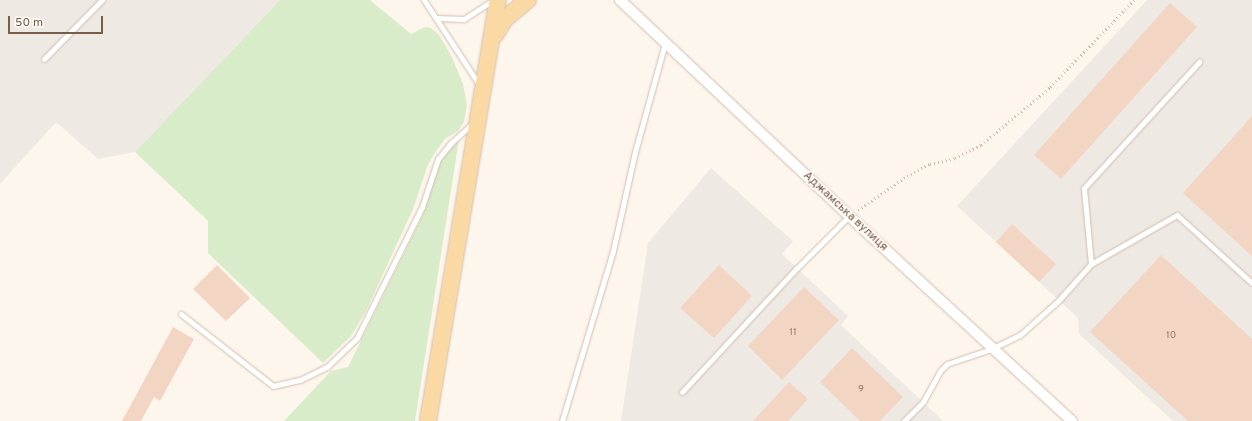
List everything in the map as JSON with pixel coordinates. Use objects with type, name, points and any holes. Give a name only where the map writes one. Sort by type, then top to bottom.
[{"type":"main road","points":[[491,44],[505,19],[528,0]]},
{"type":"main road","points":[[428,421],[491,44],[492,1]]},
{"type":"street","name":"Аджамська вулиця","points":[[620,0],[849,216],[1072,421]]},
{"type":"lane","points":[[44,59],[102,0]]},
{"type":"lane","points":[[424,0],[483,91]]},
{"type":"lane","points":[[437,18],[464,19],[492,1]]},
{"type":"lane","points":[[562,421],[613,251],[635,152],[664,43]]},
{"type":"lane","points":[[1091,264],[1084,188],[1199,62]]},
{"type":"lane","points":[[181,314],[273,386],[300,380],[327,367],[357,338],[422,207],[438,159],[452,142],[478,118]]},
{"type":"lane","points":[[904,421],[923,402],[940,371],[947,364],[991,348],[1020,335],[1059,300],[1091,264],[1177,215],[1252,282]]},
{"type":"lane","points":[[682,392],[797,268],[849,216]]},
{"type":"path","points":[[849,216],[907,176],[930,164],[956,158],[981,145],[1050,87],[1134,0]]},
{"type":"shaded area","points":[[0,0],[280,0],[135,152],[98,159],[56,122],[0,184]]},
{"type":"shaded area","points":[[1147,0],[1252,0],[1252,421],[1173,421],[1079,334],[1078,318],[957,206]]},
{"type":"shaded area","points":[[711,168],[793,241],[782,254],[848,316],[841,325],[943,421],[621,421],[648,243]]},
{"type":"green space","points":[[280,0],[370,0],[411,34],[425,27],[431,28],[439,35],[452,57],[463,84],[467,105],[464,122],[458,131],[445,139],[427,167],[413,209],[367,309],[351,336],[323,363],[208,253],[208,221],[135,152]]},
{"type":"green space","points":[[459,139],[415,421],[284,421],[331,371],[348,367],[422,217],[441,160]]},
{"type":"building","points":[[1170,3],[1197,27],[1061,179],[1034,155]]},
{"type":"building","points":[[1252,116],[1252,256],[1183,193]]},
{"type":"building","points":[[1012,224],[1056,264],[1039,282],[996,242]]},
{"type":"building","points":[[1161,255],[1252,339],[1252,421],[1188,421],[1090,332]]},
{"type":"building","points":[[217,265],[250,298],[226,321],[193,289]]},
{"type":"building","points":[[719,265],[752,296],[714,338],[680,308]]},
{"type":"building","points":[[804,287],[839,320],[782,380],[748,346]]},
{"type":"building","points":[[173,327],[194,339],[160,401],[154,397],[141,421],[122,421]]},
{"type":"building","points":[[852,348],[903,397],[880,421],[860,421],[820,382]]},
{"type":"building","points":[[789,382],[808,399],[788,421],[753,421]]}]
